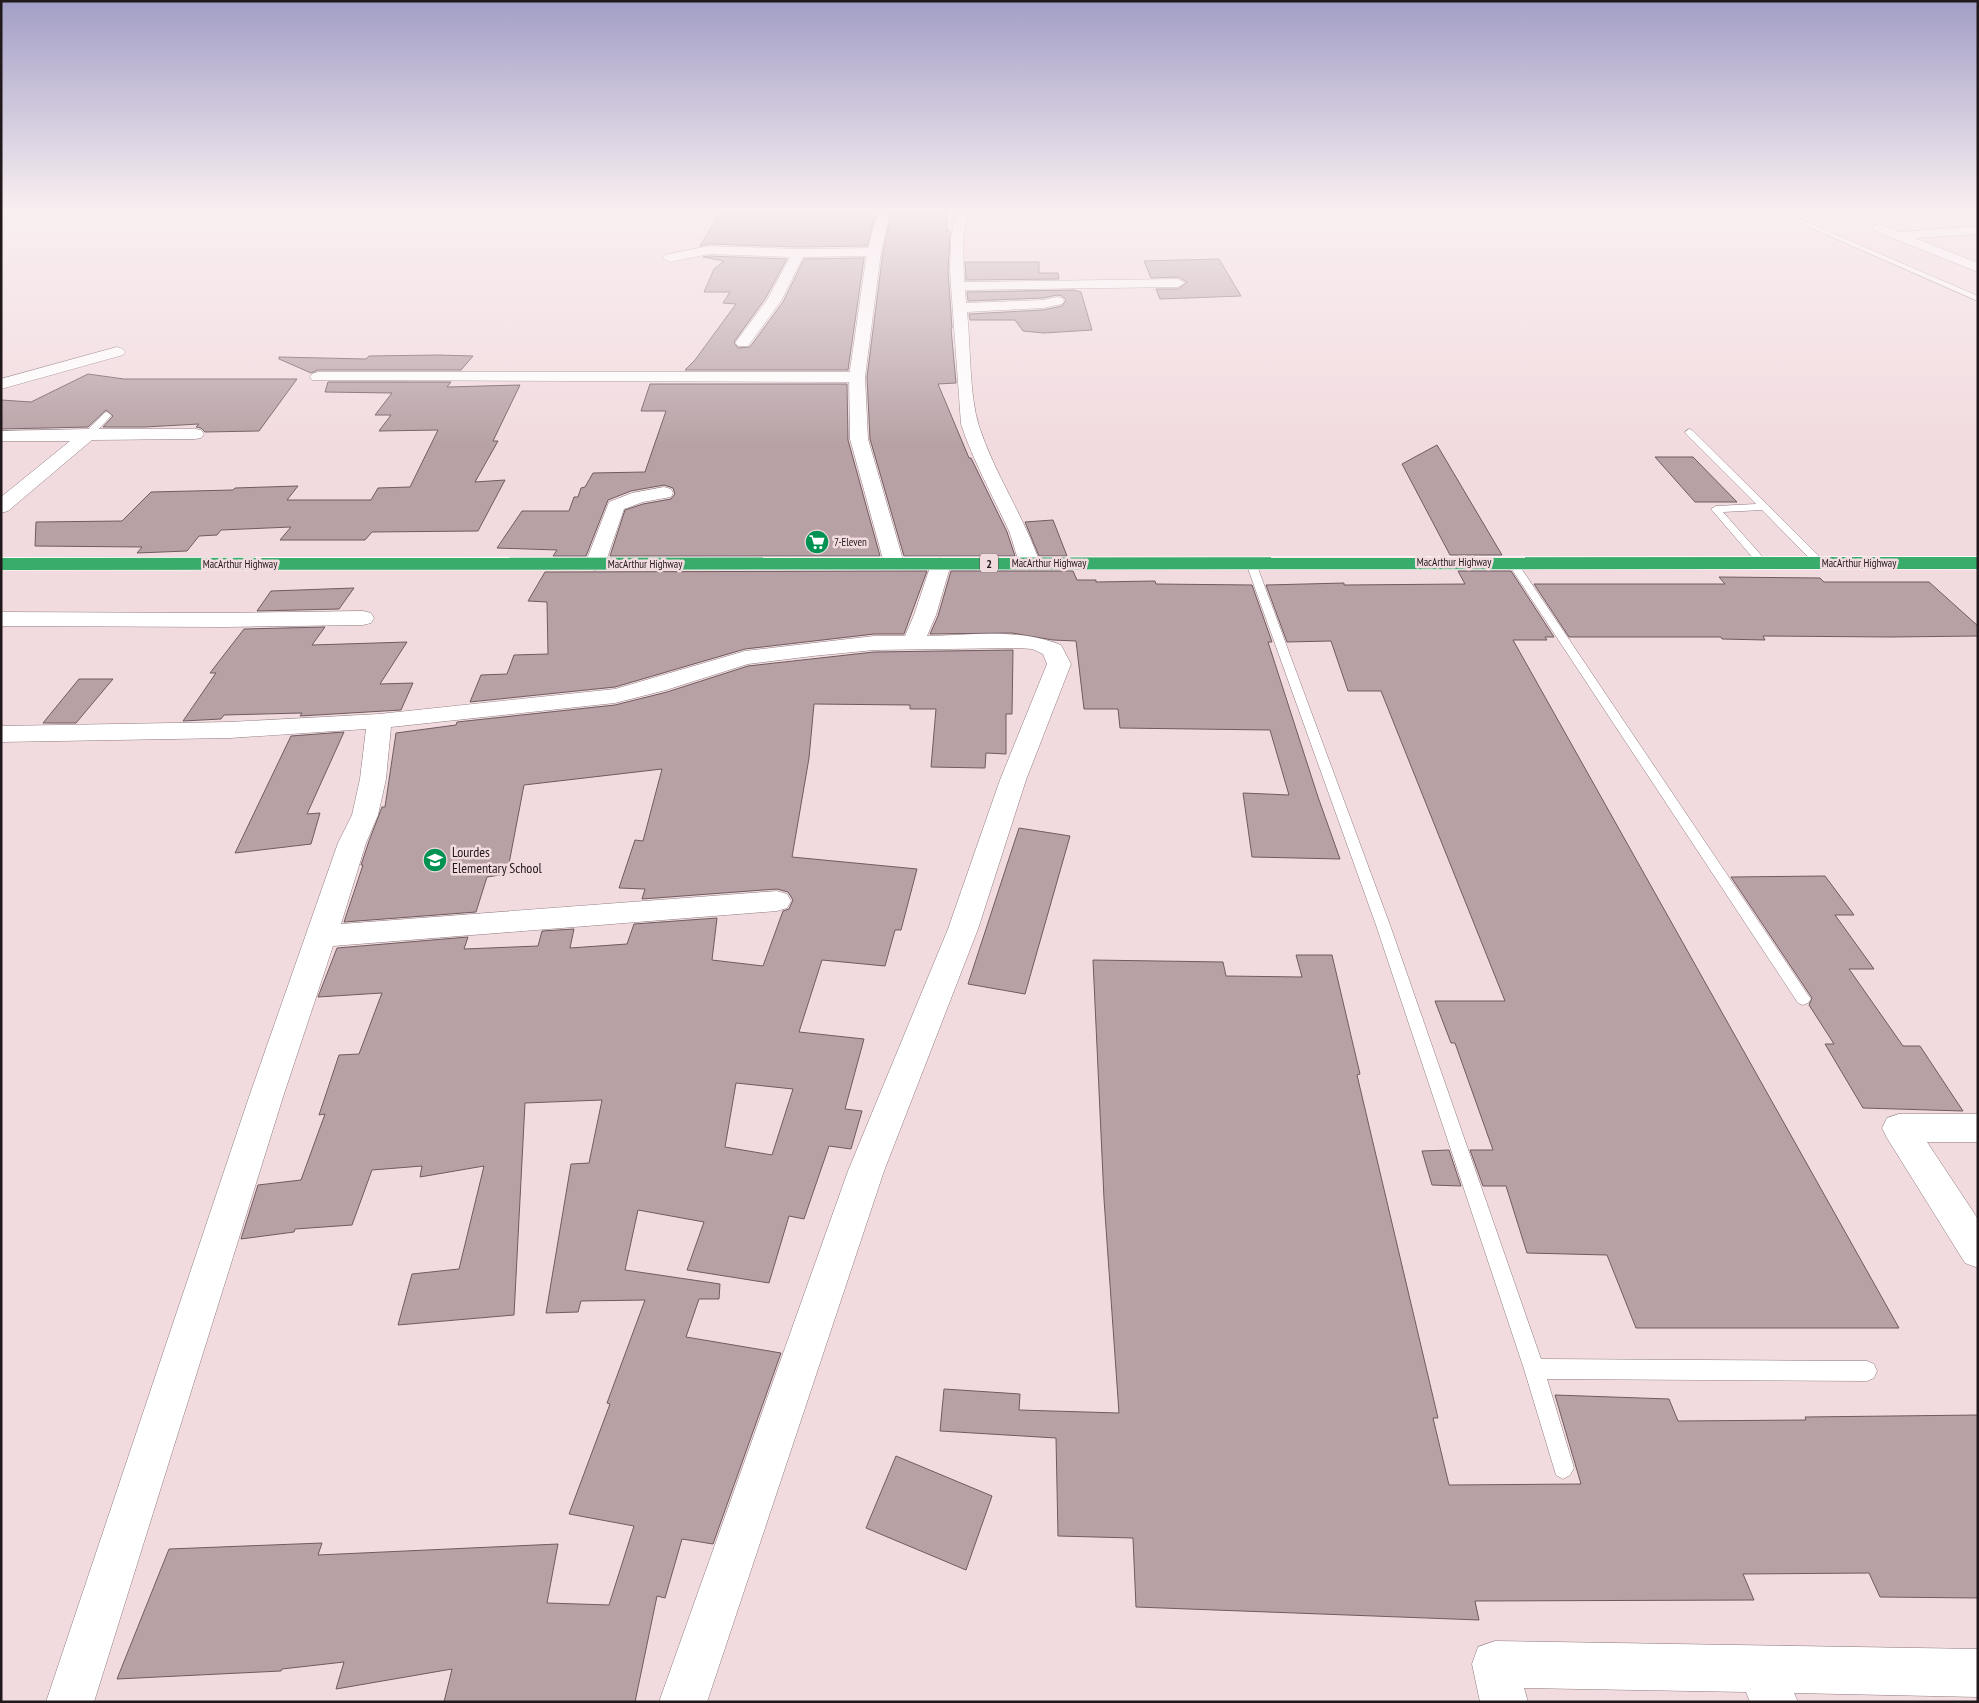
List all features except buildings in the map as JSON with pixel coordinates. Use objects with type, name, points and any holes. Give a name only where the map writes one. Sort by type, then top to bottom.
[{"type":"highway","name":"MacArthur Highway","points":[[1,564],[1978,563]]},
{"type":"street","points":[[744,343],[774,301],[781,287]]},
{"type":"street","points":[[869,287],[857,376],[859,439],[894,563]]},
{"type":"street","points":[[959,287],[959,308],[970,424],[976,442],[1020,534],[1030,563]]},
{"type":"street","points":[[959,308],[1043,304],[1060,299]]},
{"type":"street","points":[[1,384],[116,352]]},
{"type":"street","points":[[318,377],[857,376]]},
{"type":"street","points":[[1,507],[89,434]]},
{"type":"street","points":[[1,436],[194,434]]},
{"type":"street","points":[[595,564],[616,506],[639,497],[664,493]]},
{"type":"street","points":[[913,643],[925,615],[941,564]]},
{"type":"street","points":[[1,619],[224,620],[362,618]]},
{"type":"street","points":[[1,734],[230,730],[379,721],[615,696],[658,685],[745,658],[842,646],[913,643],[1036,643],[1053,650],[1059,664],[1013,780],[963,929],[866,1171],[683,1702]]},
{"type":"street","points":[[70,1702],[214,1253],[352,843],[365,815],[373,779],[379,721]]},
{"type":"street","points":[[322,936],[777,901]]},
{"type":"street","points":[[1978,1128],[1899,1128],[1978,1252]]},
{"type":"street","points":[[1504,1702],[1495,1664],[1767,1685],[1978,1673]]},
{"type":"lane","points":[[1952,287],[1978,299]]},
{"type":"lane","points":[[89,434],[107,415]]},
{"type":"lane","points":[[1689,432],[1820,563]]},
{"type":"lane","points":[[1763,563],[1716,509],[1765,507]]},
{"type":"lane","points":[[1512,562],[1803,999]]},
{"type":"lane","points":[[1251,563],[1383,925],[1534,1369],[1563,1468]]},
{"type":"lane","points":[[1534,1369],[1867,1371]]},
{"type":"place","name":"7-Eleven","points":[[817,542]]},
{"type":"place","name":"Lourdes Elementary School","points":[[435,860]]}]
